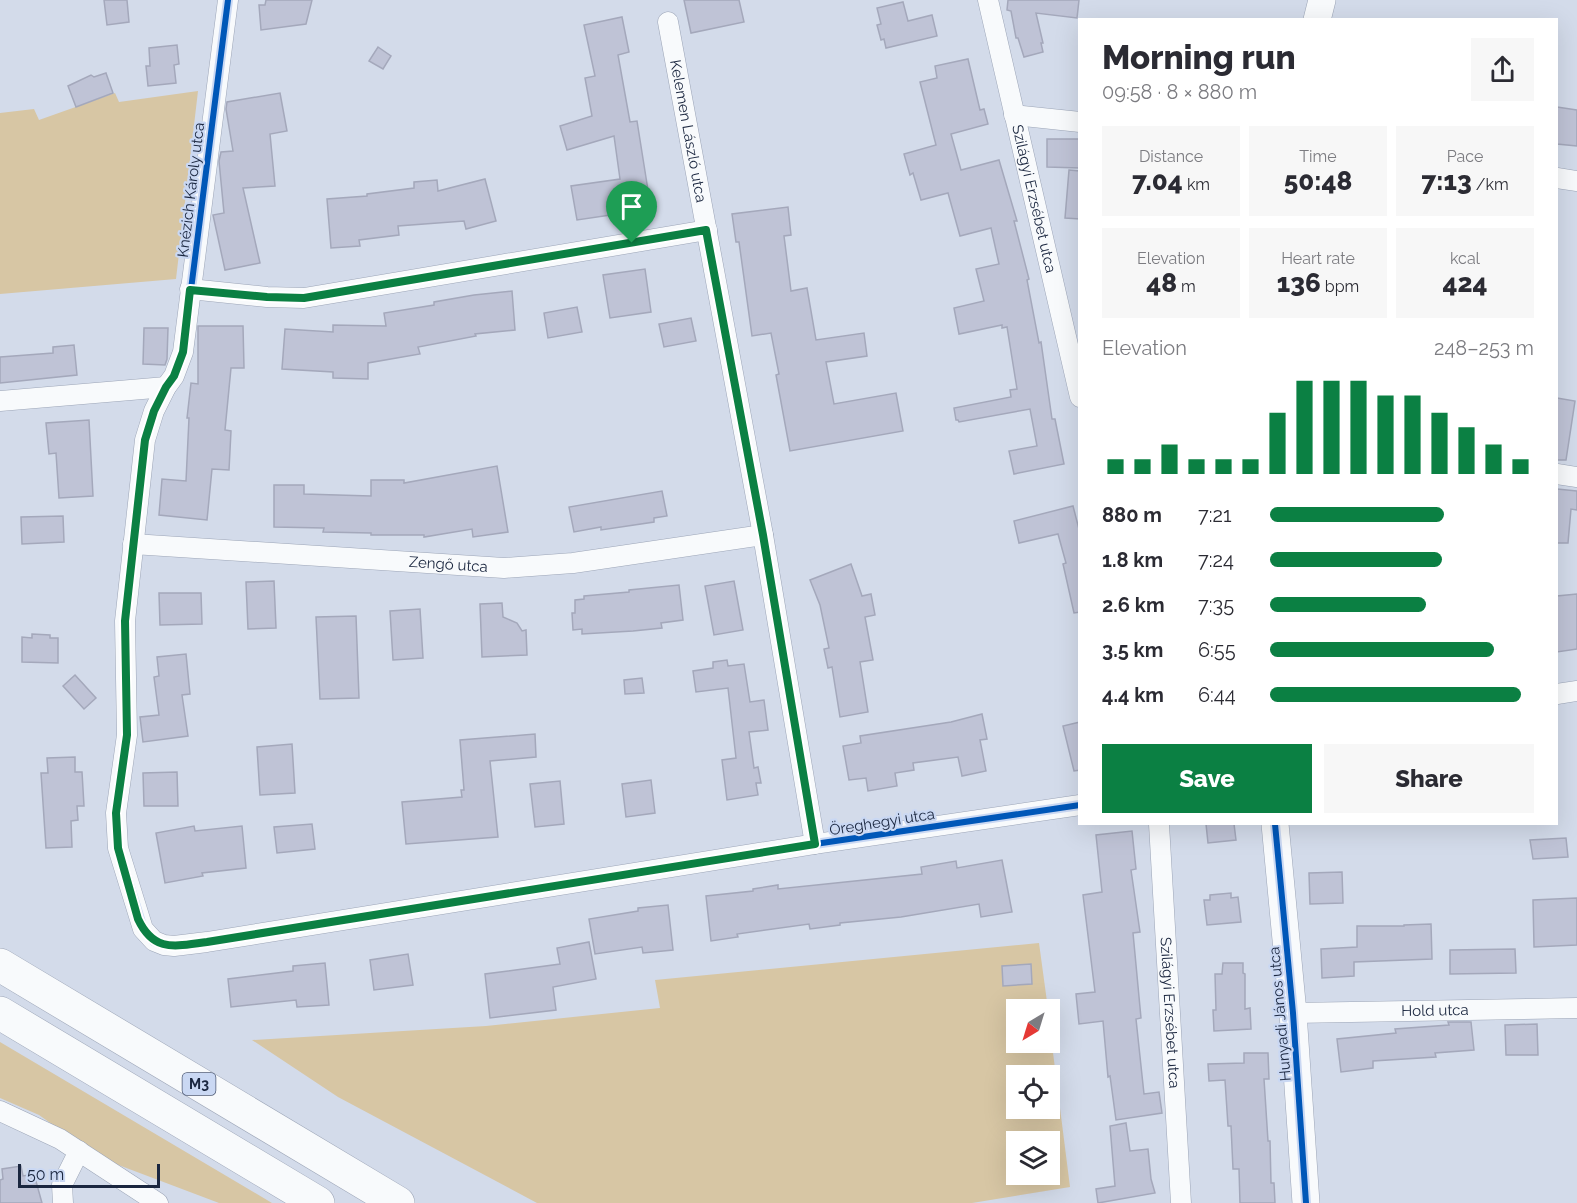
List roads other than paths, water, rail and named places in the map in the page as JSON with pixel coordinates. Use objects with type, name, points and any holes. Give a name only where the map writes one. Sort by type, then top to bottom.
[{"type":"highway","name":"M3","points":[[0,965],[398,1203]]},
{"type":"highway","points":[[0,1013],[318,1203]]},
{"type":"street","name":"Knézich Károly utca","points":[[154,941],[143,929],[138,919],[118,848],[116,813],[127,735],[127,675],[124,642],[145,440],[154,411],[174,376],[183,352],[228,0]]},
{"type":"street","name":"Szilágyi Erzsébet utca","points":[[988,0],[1078,388]]},
{"type":"street","points":[[1318,18],[1322,0]]},
{"type":"street","name":"Kelemen László utca","points":[[668,22],[763,535],[815,844]]},
{"type":"street","points":[[1014,116],[1078,122]]},
{"type":"street","points":[[1558,178],[1577,181]]},
{"type":"street","points":[[190,290],[304,298],[706,230]]},
{"type":"street","points":[[0,401],[166,387]]},
{"type":"street","points":[[1558,474],[1577,477]]},
{"type":"street","name":"Zengő utca","points":[[133,544],[504,568],[573,563],[763,535]]},
{"type":"street","points":[[1558,694],[1577,691]]},
{"type":"street","name":"Öreghegyi utca","points":[[154,941],[174,946],[207,942],[815,844],[1078,805]]},
{"type":"street","name":"Szilágyi Erzsébet utca","points":[[1159,825],[1181,1203]]},
{"type":"street","name":"Hunyadi János utca","points":[[1275,825],[1293,1013],[1306,1203]]},
{"type":"street","name":"Hold utca","points":[[1293,1013],[1577,1008]]},
{"type":"street","points":[[0,1111],[60,1139],[158,1203]]},
{"type":"street","points":[[63,1203],[62,1185],[78,1151]]}]
